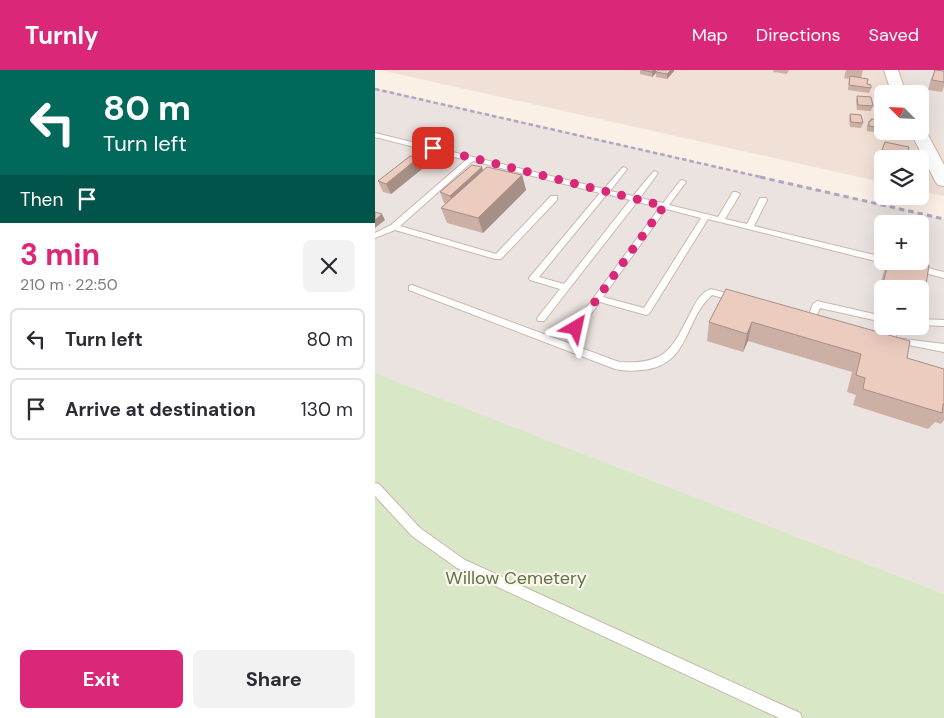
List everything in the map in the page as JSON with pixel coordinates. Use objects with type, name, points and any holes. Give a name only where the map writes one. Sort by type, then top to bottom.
[{"type":"street","points":[[891,70],[896,85]]},
{"type":"street","points":[[923,140],[944,181]]},
{"type":"lane","points":[[375,135],[874,258]]},
{"type":"lane","points":[[375,236],[394,227],[472,158]]},
{"type":"lane","points":[[566,288],[533,278],[624,169]]},
{"type":"lane","points":[[541,319],[655,173]]},
{"type":"lane","points":[[576,328],[682,182]]},
{"type":"lane","points":[[720,220],[736,194]]},
{"type":"lane","points":[[394,227],[498,257],[554,198]]},
{"type":"lane","points":[[749,227],[763,200]]},
{"type":"lane","points":[[598,298],[646,312],[706,216]]},
{"type":"lane","points":[[923,270],[944,275]]},
{"type":"lane","points":[[412,288],[617,366],[637,368],[652,366],[671,353],[680,341],[703,297],[711,292],[745,301]]},
{"type":"lane","points":[[811,319],[817,304],[874,317]]},
{"type":"lane","points":[[929,322],[944,323]]},
{"type":"lane","points":[[888,335],[887,339],[944,348]]},
{"type":"lane","points":[[375,488],[415,532],[461,564],[795,718]]},
{"type":"shaded area","points":[[380,70],[907,70],[907,85],[874,85],[874,140],[929,140],[929,123],[944,149],[944,196],[929,193],[929,150],[874,150],[874,180]]},
{"type":"shaded area","points":[[907,70],[944,70],[944,149],[929,123],[929,85],[907,85]]},
{"type":"shaded area","points":[[375,88],[874,203],[874,205],[883,205],[927,215],[874,215],[874,270],[929,270],[929,216],[944,219],[944,594],[375,373]]},
{"type":"green space","name":"Willow Cemetery","points":[[375,373],[944,594],[944,718],[375,718]]},
{"type":"building","points":[[658,70],[671,70],[667,74],[656,72]]},
{"type":"building","points":[[935,70],[944,71],[944,82],[932,80]]},
{"type":"building","points":[[850,76],[868,79],[867,84],[871,85],[871,88],[849,85]]},
{"type":"building","points":[[857,96],[871,97],[873,106],[858,105]]},
{"type":"building","points":[[850,114],[861,115],[863,123],[851,122]]},
{"type":"building","points":[[871,119],[874,119],[874,127],[869,126],[869,121]]},
{"type":"building","points":[[885,142],[909,147],[908,150],[882,150]]},
{"type":"building","points":[[410,156],[418,158],[386,184],[378,181]]},
{"type":"building","points":[[472,165],[482,167],[450,196],[440,192]]},
{"type":"building","points":[[487,167],[522,175],[478,218],[441,208]]},
{"type":"building","points":[[375,212],[382,214],[375,220]]},
{"type":"building","points":[[887,270],[928,270],[927,280],[884,280]]},
{"type":"building","points":[[726,289],[874,331],[874,335],[889,335],[910,341],[907,358],[944,369],[944,404],[942,413],[863,389],[865,378],[856,375],[861,354],[752,322],[747,334],[709,322]]},
{"type":"railway","points":[[375,89],[765,178]]},
{"type":"railway","points":[[760,177],[944,219]]},
{"type":"route","points":[[433,148],[664,206],[576,328]]}]
